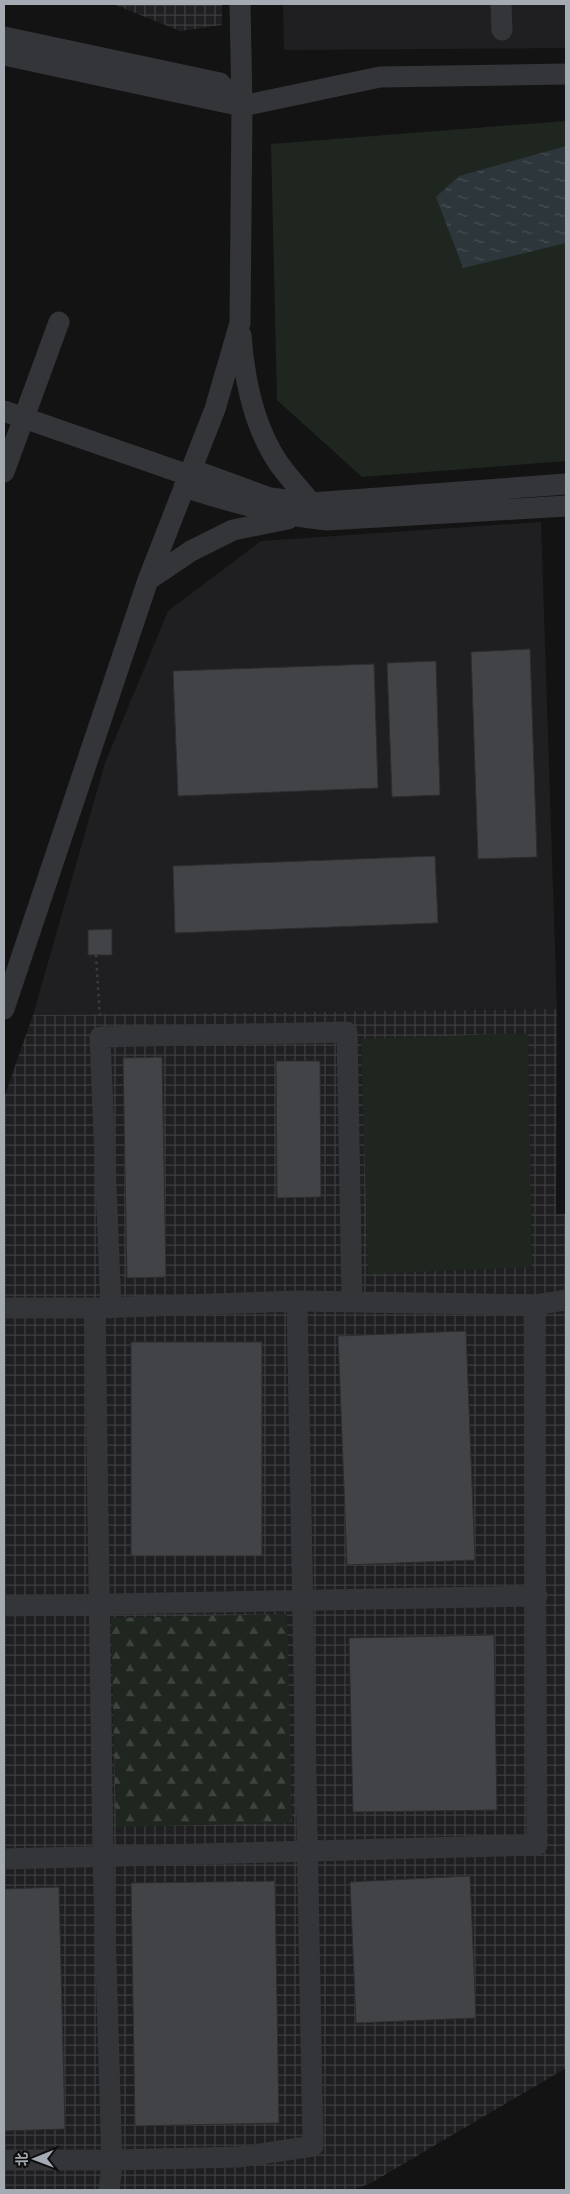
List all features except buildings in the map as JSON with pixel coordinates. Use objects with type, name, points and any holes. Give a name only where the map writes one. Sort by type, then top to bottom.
[{"type":"street","points":[[240,4],[242,106],[240,323],[242,356],[252,409],[276,460],[304,510]]},
{"type":"street","points":[[501,4],[502,30]]},
{"type":"street","points":[[4,37],[220,83],[242,106]]},
{"type":"street","points":[[4,55],[242,106],[380,77],[566,74]]},
{"type":"street","points":[[4,472],[60,322]]},
{"type":"street","points":[[4,1009],[148,580],[215,409],[240,323]]},
{"type":"street","points":[[4,411],[188,477],[270,498],[327,520],[566,506]]},
{"type":"street","points":[[148,580],[191,551],[233,530],[304,510],[566,484]]},
{"type":"street","points":[[109,2190],[112,2160],[98,1605],[103,1308],[100,1037],[347,1032],[352,1302]]},
{"type":"street","points":[[4,1308],[103,1308],[297,1301],[534,1305],[566,1300]]},
{"type":"street","points":[[4,2160],[239,2157],[313,2146],[309,1851],[297,1301]]},
{"type":"street","points":[[4,1859],[537,1845],[534,1305]]},
{"type":"street","points":[[4,1606],[536,1596]]},
{"type":"path","points":[[96,955],[100,1022]]},
{"type":"shaded area","points":[[113,4],[222,4],[222,25],[180,31]]},
{"type":"shaded area","points":[[283,4],[566,4],[566,48],[284,50]]},
{"type":"shaded area","points":[[541,522],[557,1009],[33,1015],[105,763],[168,611],[261,541]]},
{"type":"shaded area","points":[[557,1009],[556,1214],[566,1214],[566,2068],[371,2183],[352,2190],[4,2190],[4,1098],[33,1015]]},
{"type":"green space","points":[[566,121],[566,461],[362,477],[277,400],[271,144]]},
{"type":"green space","points":[[528,1033],[532,1267],[368,1274],[361,1039]]},
{"type":"green space","points":[[287,1614],[292,1823],[116,1827],[111,1618]]},
{"type":"water","points":[[566,146],[566,243],[463,268],[436,197],[459,176]]}]
